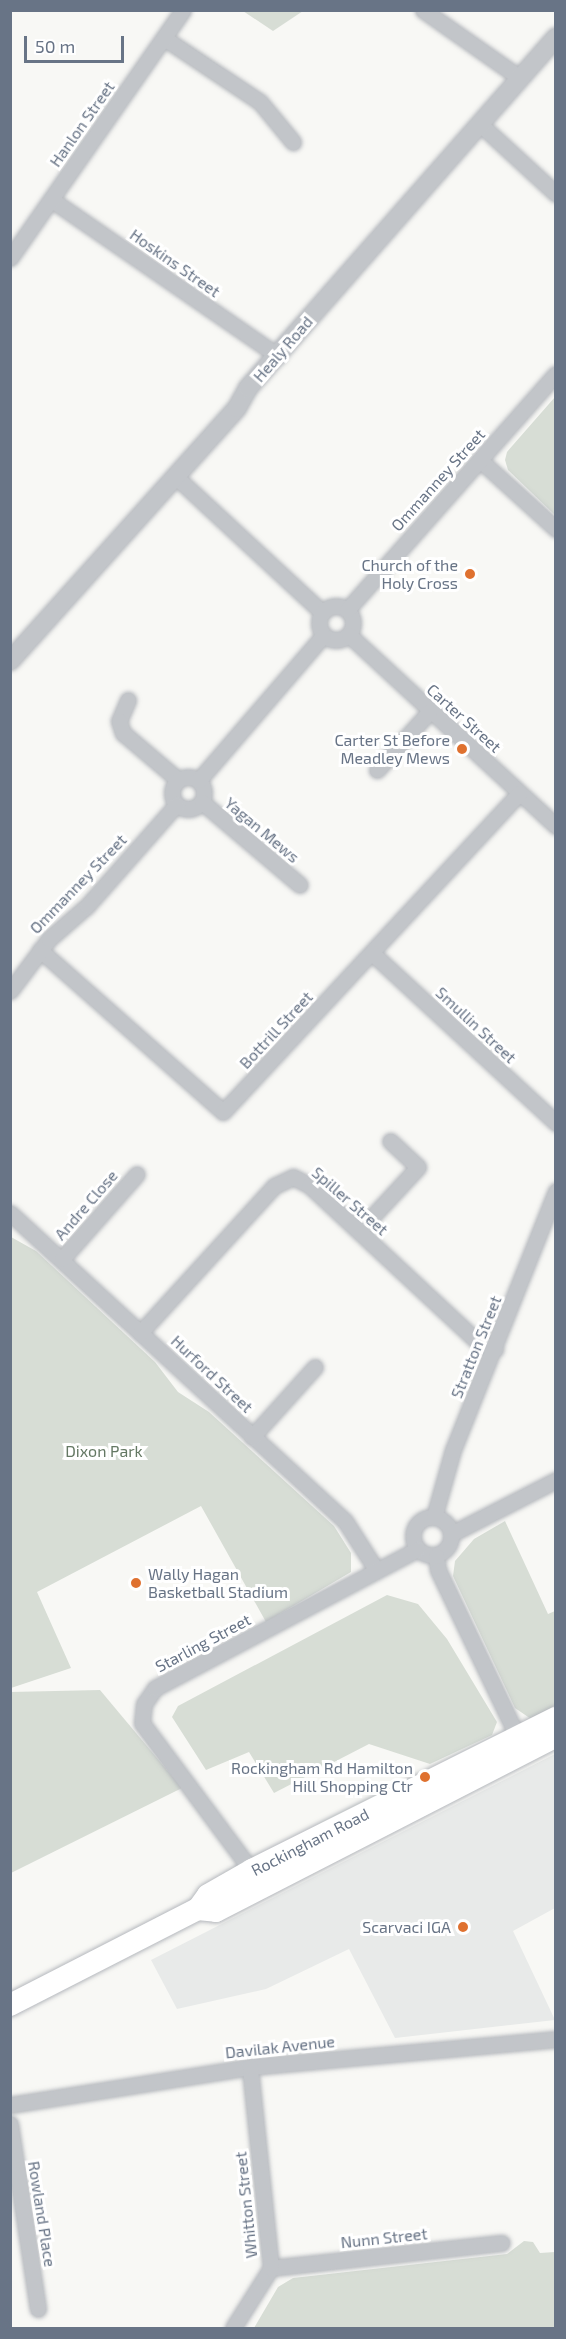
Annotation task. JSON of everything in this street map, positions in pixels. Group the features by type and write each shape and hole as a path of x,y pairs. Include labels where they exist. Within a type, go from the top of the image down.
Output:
{"main road":[{"name":"Rockingham Road","path":"10,2005 198,1909 216,1911 257,1878 521,1745 555,1718"},
{"name":"Rockingham Road","path":"521,1745 555,1736"}],"street":[{"name":"Hanlon Street","path":"10,258 183,10"},
{"path":"423,10 520,78"},
{"path":"164,38 260,102 293,142"},
{"name":"Healy Road","path":"10,661 175,476 555,38"},
{"path":"480,124 555,194"},
{"name":"Hoskins Street","path":"52,200 278,356"},
{"name":"Ommanney Street","path":"347,610 555,374"},
{"path":"480,460 555,529"},
{"path":"175,476 322,612"},
{"path":"334,606 347,610 353,622 348,635 336,641 323,636 318,625 322,612 334,606"},
{"name":"Carter Street","path":"348,635 555,826"},
{"path":"199,780 323,636"},
{"path":"128,700 118,722 123,733 177,779"},
{"path":"377,771 429,712"},
{"path":"192,776 199,780 203,786 202,802 184,809 176,805 171,797 177,779 192,776"},
{"name":"Bottrill Street","path":"40,950 223,1112 519,793"},
{"name":"Yagan Mews","path":"202,802 300,885"},
{"name":"Ommanney Street","path":"11,988 40,950 87,906 176,805"},
{"name":"Smullin Street","path":"372,953 555,1123"},
{"path":"359,1231 418,1167 390,1141"},
{"name":"Andre Close","path":"62,1259 137,1174"},
{"name":"Spiller Street","path":"140,1333 274,1186 292,1177 309,1185 477,1341 495,1349"},
{"name":"Stratton Street","path":"434,1517 453,1450 495,1349 555,1191"},
{"name":"Hurford Street","path":"10,1213 345,1521 377,1571"},
{"path":"252,1437 315,1367"},
{"path":"436,1556 446,1550 452,1534 555,1480"},
{"path":"436,1556 417,1549 412,1537 416,1525 434,1517 446,1522 452,1534"},
{"name":"Starling Street","path":"257,1878 142,1723 144,1704 155,1688 417,1549"},
{"path":"436,1556 438,1570 521,1745"},
{"name":"Davilak Avenue","path":"10,2105 250,2067 555,2039"},
{"name":"Whitton Street","path":"233,2328 271,2268 250,2067"},
{"name":"Rowland Place","path":"10,2124 38,2309"},
{"name":"Nunn Street","path":"271,2268 502,2243"}],"shaded area":[{"path":"555,1754 555,1908 513,1931 555,2020 395,2038 349,1949 266,1989 177,2009 151,1960"}],"green space":[{"path":"243,11 303,11 273,31"},
{"path":"555,397 555,515 508,470 505,460 507,452"},
{"name":"Dixon Park","path":"11,1237 36,1251 155,1362 178,1392 209,1412 334,1526 351,1553 351,1572 266,1622 201,1506 37,1592 71,1668 11,1688"},
{"path":"505,1521 548,1614 555,1611 555,1710 534,1721 515,1708 453,1576 455,1561 474,1539"},
{"path":"387,1595 418,1604 447,1639 497,1722 492,1735 430,1764 369,1744 274,1793 249,1752 206,1770 172,1717 178,1706"},
{"path":"100,1690 182,1788 11,1873 10,1692"},
{"path":"524,2241 533,2242 540,2253 555,2252 555,2328 254,2328 278,2287 293,2278 507,2254"}],"place":[{"name":"Church of the Holy Cross","path":"470,574"},
{"name":"Carter St Before Meadley Mews","path":"462,749"},
{"name":"Wally Hagan Basketball Stadium","path":"136,1583"},
{"name":"Rockingham Rd Hamilton Hill Shopping Ctr","path":"425,1777"},
{"name":"Scarvaci IGA","path":"463,1927"}]}
